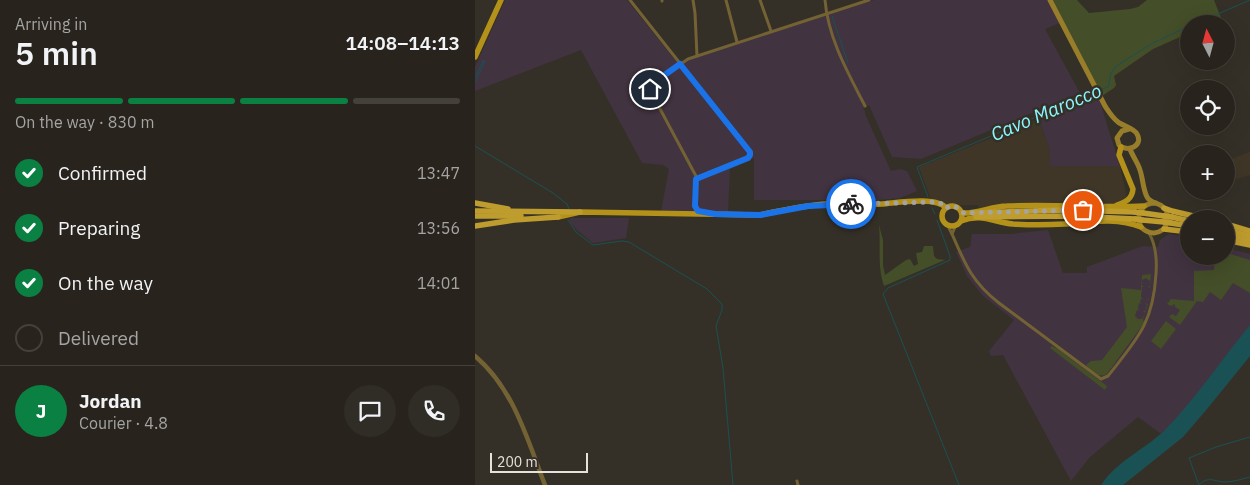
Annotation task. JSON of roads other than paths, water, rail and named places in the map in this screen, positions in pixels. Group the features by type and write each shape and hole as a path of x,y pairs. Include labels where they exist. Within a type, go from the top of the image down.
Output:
{"highway":[{"path":"475,203 504,208 568,212"},
{"path":"1164,208 1180,213"},
{"path":"975,215 1065,210 1144,211 1164,219 1180,220"},
{"path":"475,211 580,212"},
{"path":"975,215 1135,219 1144,211"},
{"path":"475,216 558,216"},
{"path":"475,226 558,216"},
{"path":"1171,220 1180,223"},
{"path":"1235,227 1250,231"},
{"path":"1164,229 1180,231"},
{"path":"1235,232 1250,236"},
{"path":"1235,238 1250,243"},
{"path":"1235,241 1250,243"}],"main road":[{"path":"475,57 501,0"},
{"path":"1050,0 1105,106 1116,120 1136,132 1138,138 1136,145 1130,149 1121,147"},
{"path":"1113,207 1125,203 1133,194 1119,155 1121,147 1117,138 1120,132 1116,120"},
{"path":"1120,132 1129,129"},
{"path":"1130,149 1140,169 1147,194 1151,201 1164,208 1169,219 1164,229 1157,233 1149,232 1132,223 1115,221 1013,224 975,215 962,212 956,206 946,208 943,211 942,218 947,224 958,223 975,215 982,210 1006,206 1113,207 1144,211"},
{"path":"1144,211 1147,194"},
{"path":"558,216 580,212 760,215 827,204 912,202 935,202 943,204 946,208"},
{"path":"1141,227 1139,215 1156,203"},
{"path":"958,223 962,212"}],"street":[{"path":"630,0 750,153 748,158 697,178"},
{"path":"693,0 697,56"},
{"path":"726,0 737,42"},
{"path":"760,0 771,31"},
{"path":"715,214 698,211 695,206 695,181 697,178 650,89 652,84 680,64 697,56 869,0"},
{"path":"825,1 831,8 841,9"},
{"path":"825,1 826,13 843,63 865,106"},
{"path":"667,213 689,211 695,206"},
{"path":"952,234 958,223"},
{"path":"947,224 971,275 984,291 1101,379 1108,376 1141,333 1149,317 1156,286 1155,245 1157,233"},
{"path":"1149,232 1155,245"},
{"path":"475,356 491,372 508,395 545,485"}],"water":[{"path":"1250,325 1250,356 1183,437 1123,485 1101,485 1123,462 1165,430 1198,392"}],"waterway":[{"name":"Cavo Marocco","path":"1216,15 1250,0"},
{"path":"832,16 848,63"},
{"name":"Cavo Marocco","path":"1100,90 1108,87 1111,73 1115,67 1151,44 1180,30"},
{"path":"475,77 484,60"},
{"path":"475,82 485,61"},
{"name":"Cavo Marocco","path":"928,197 917,167 1096,92"},
{"path":"475,146 553,193 567,204 569,209"},
{"name":"Cavo Marocco","path":"932,208 935,214"},
{"path":"568,220 576,232 593,245 622,241 629,242 707,289 722,304 722,310 716,326 723,368 733,485"},
{"name":"Cavo Marocco","path":"937,220 950,260 888,288 883,294 959,485"},
{"path":"1199,485 1189,458 1216,447 1250,437"},
{"path":"1199,485 1205,480 1228,482 1250,477"}]}
